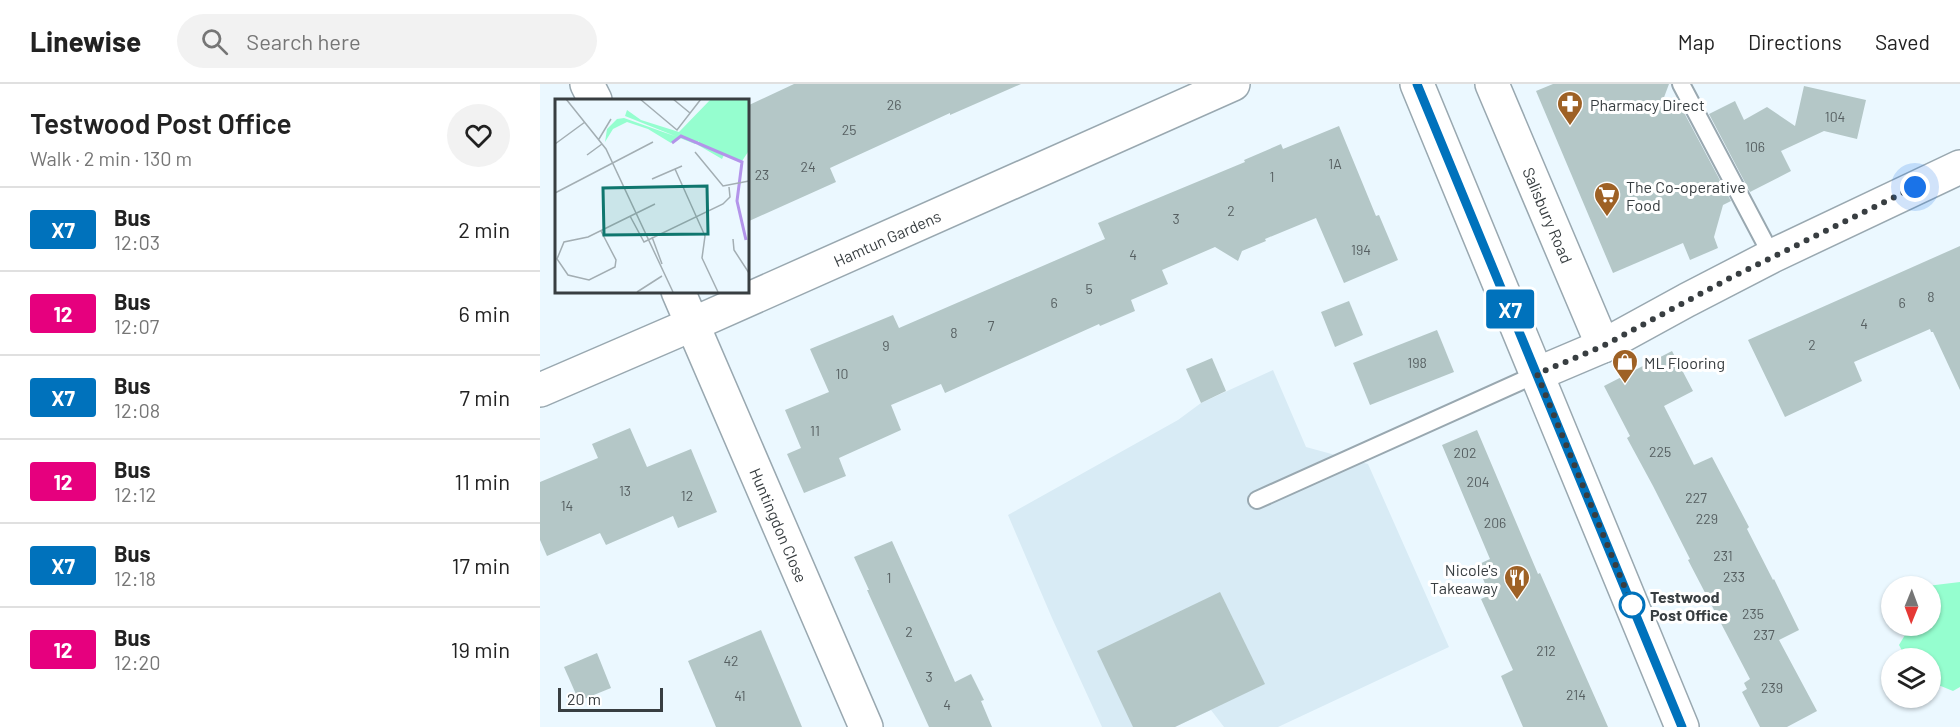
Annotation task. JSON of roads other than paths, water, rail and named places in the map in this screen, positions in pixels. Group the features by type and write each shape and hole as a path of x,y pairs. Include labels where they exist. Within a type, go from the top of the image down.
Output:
{"street":[{"path":"588,84 595,99"},
{"name":"Hamtun Gardens","path":"540,390 1233,84"},
{"path":"1417,84 1682,727"},
{"name":"Salisbury Road","path":"1492,84 1603,346"},
{"path":"1537,374 1603,346 1772,256 1960,167"},
{"name":"Huntingdon Close","path":"678,292 866,727"}],"lane":[{"path":"1681,84 1772,256"},
{"path":"1257,500 1537,374"}],"place":[{"name":"Pharmacy Direct","path":"1570,127"},
{"name":"The Co-operative Food","path":"1607,218"},
{"name":"ML Flooring","path":"1625,385"},
{"name":"Nicole's Takeaway","path":"1517,601"},
{"name":"Testwood Post Office","path":"1632,605"}]}
